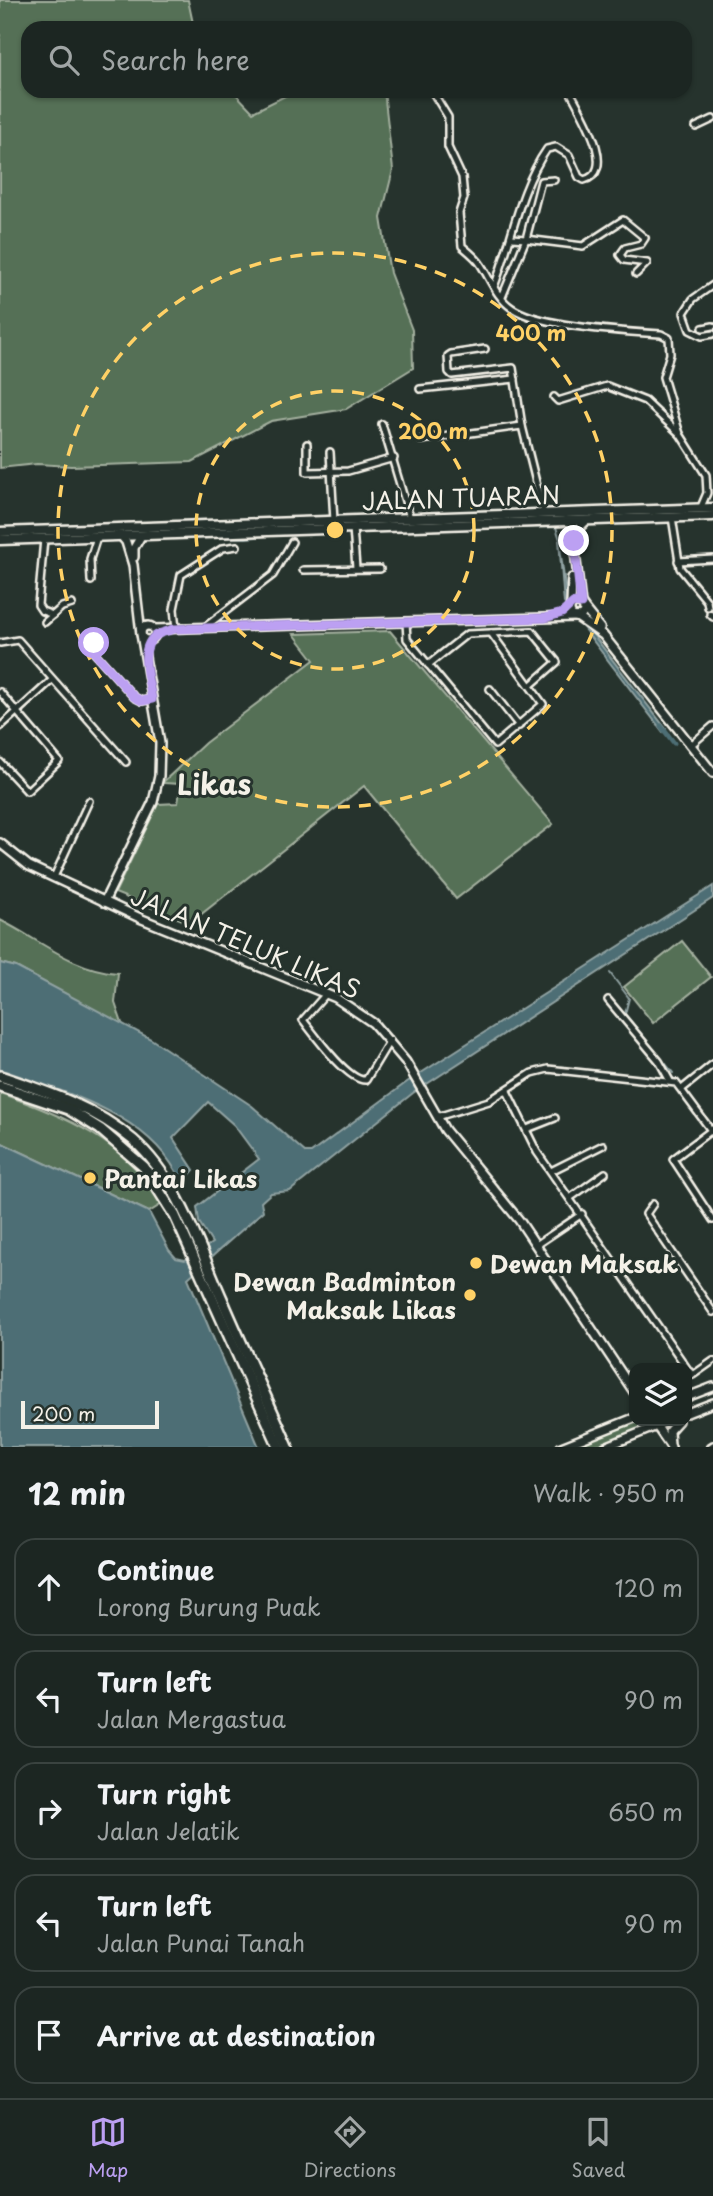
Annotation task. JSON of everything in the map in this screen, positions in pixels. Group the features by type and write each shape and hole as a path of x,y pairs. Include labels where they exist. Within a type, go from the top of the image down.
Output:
{"highway":[{"path":"0,1076 70,1100 106,1119 135,1141 169,1185 203,1268 288,1447"},
{"path":"0,1086 68,1109 127,1150 160,1190 194,1248"},
{"path":"203,1268 279,1447"}],"main road":[{"name":"JALAN TUARAN","path":"0,532 121,532 329,521 713,508"},
{"path":"520,514 566,516 572,521 573,534"},
{"name":"JALAN TUARAN","path":"141,536 713,516"},
{"path":"329,521 353,528"},
{"path":"121,532 136,530 141,536"},
{"name":"JALAN TUARAN","path":"0,540 44,541 97,537 121,532"}],"street":[{"path":"436,98 448,117 448,147 462,177 464,198 459,213 462,246 481,264 510,307 543,319 662,334 669,338 670,354 663,377 680,434"},
{"path":"494,287 512,238 528,178 547,149 556,146 564,151 584,180 595,175 599,168 600,161 593,140 573,98"},
{"path":"696,127 713,119"},
{"path":"502,297 526,239 541,181 554,180"},
{"path":"512,238 583,246 623,220 645,238 640,244 625,248 620,256 624,260 647,263 636,274"},
{"path":"713,285 693,299 684,313 685,323 690,330 702,336 713,334"},
{"path":"703,328 713,326"},
{"path":"485,349 448,356 450,374 513,368 522,426 544,514"},
{"path":"420,389 514,379"},
{"path":"554,397 558,401 568,401 607,386 645,401 680,434 710,482 701,507"},
{"path":"382,424 410,518"},
{"path":"421,440 522,426"},
{"path":"307,444 306,471 348,471 394,458"},
{"path":"329,521 330,452"},
{"path":"672,517 680,568 707,600 710,612"},
{"path":"558,521 567,526 570,534 570,613 603,635"},
{"path":"141,634 147,640 153,633 175,629 576,617 583,614 583,606 573,534 587,521"},
{"path":"353,528 355,568"},
{"path":"121,532 134,565"},
{"path":"104,902 153,802 158,783 160,743 141,634 134,565 134,548 141,536"},
{"path":"91,581 90,559 97,537"},
{"path":"44,541 38,605 42,611 53,615"},
{"path":"204,628 273,575 292,542"},
{"path":"175,629 174,609 181,575 227,546 237,545"},
{"path":"678,561 713,559"},
{"path":"303,570 380,569"},
{"path":"45,622 67,604 72,604"},
{"path":"139,605 153,633 145,657"},
{"path":"545,618 559,614 570,606 583,606"},
{"path":"583,606 713,773"},
{"path":"406,622 407,639 492,744 499,743 542,704 531,685 494,641 491,633"},
{"path":"428,665 463,635 532,631 557,662 531,685"},
{"path":"0,643 18,639 125,762"},
{"path":"96,639 91,646 93,651 134,697 142,701 152,699"},
{"path":"0,727 52,680"},
{"path":"490,689 519,726"},
{"path":"0,692 59,761 27,791 0,762"},
{"path":"691,745 713,726"},
{"path":"54,877 89,801"},
{"name":"JALAN TELUK LIKAS","path":"0,843 29,866 104,902 326,993 359,1011 390,1040 437,1117 506,1203 629,1384"},
{"path":"326,993 303,1020 328,1052 356,1078 366,1080 390,1040"},
{"path":"608,1000 659,1061 670,1081 682,1089 712,1131 673,1159 713,1220"},
{"path":"682,1089 713,1064"},
{"path":"437,1117 489,1101 531,1073 548,1069 670,1081"},
{"path":"507,1091 537,1152 692,1376 713,1361"},
{"path":"527,1129 555,1118"},
{"path":"551,1171 603,1145"},
{"path":"570,1198 605,1173"},
{"path":"653,1204 646,1214 713,1312"},
{"path":"536,1245 582,1214"},
{"path":"692,1395 713,1387"},
{"path":"692,1411 713,1403"},
{"path":"561,1447 629,1418"},
{"path":"606,1447 651,1426"},
{"path":"657,1426 669,1444"},
{"path":"669,1444 670,1431 674,1426"},
{"path":"643,1432 669,1444"}],"green space":[{"path":"0,0 188,0 192,21 21,21 21,98 240,98 253,112 281,98 385,98 393,170 381,218 390,273 412,330 413,368 346,409 271,421 192,462 71,466 37,464 0,468"},
{"path":"390,631 553,824 456,899 364,786 190,923 115,893 158,804 178,803 181,784 162,783 205,743 314,660 294,634"},
{"path":"0,920 71,960 102,971 118,973 115,1003 123,1026 16,967 0,963"},
{"path":"682,941 711,977 653,1023 624,987"},
{"path":"0,1093 71,1122 112,1147 147,1182 162,1204 149,1212 0,1142"},
{"path":"629,1425 644,1426 622,1439 567,1447"}],"water":[{"path":"559,540 567,601 666,729 663,732 564,603"},
{"path":"713,886 713,898 413,1093 290,1191 271,1193 261,1202 263,1211 188,1278 259,1447 0,1447 0,1142 149,1212 169,1250 176,1258 185,1260 212,1243 199,1222 197,1207 259,1159 234,1125 208,1102 173,1138 194,1170 182,1183 168,1159 128,1122 78,1097 0,1069 0,963 16,967 151,1039 252,1106 306,1153 311,1153 407,1082"}],"waterway":[{"path":"436,529 556,527 560,540"},
{"path":"412,530 430,530"},
{"path":"362,532 396,531"},
{"path":"215,537 246,538 289,534"},
{"path":"45,542 94,541"},
{"path":"0,544 37,543"},
{"path":"661,726 674,743"},
{"path":"610,973 629,998 625,1014 673,1073"}],"place":[{"name":"Pantai Likas","path":"90,1178"},
{"name":"Dewan Maksak","path":"476,1263"},
{"name":"Dewan Badminton Maksak Likas","path":"470,1295"}],"district":[{"name":"Likas","path":"214,783"}],"route":[{"path":"94,643 91,649 134,697 142,701 152,699 145,657 150,643 155,636 174,629 553,617 573,603 581,604 574,541"}]}
